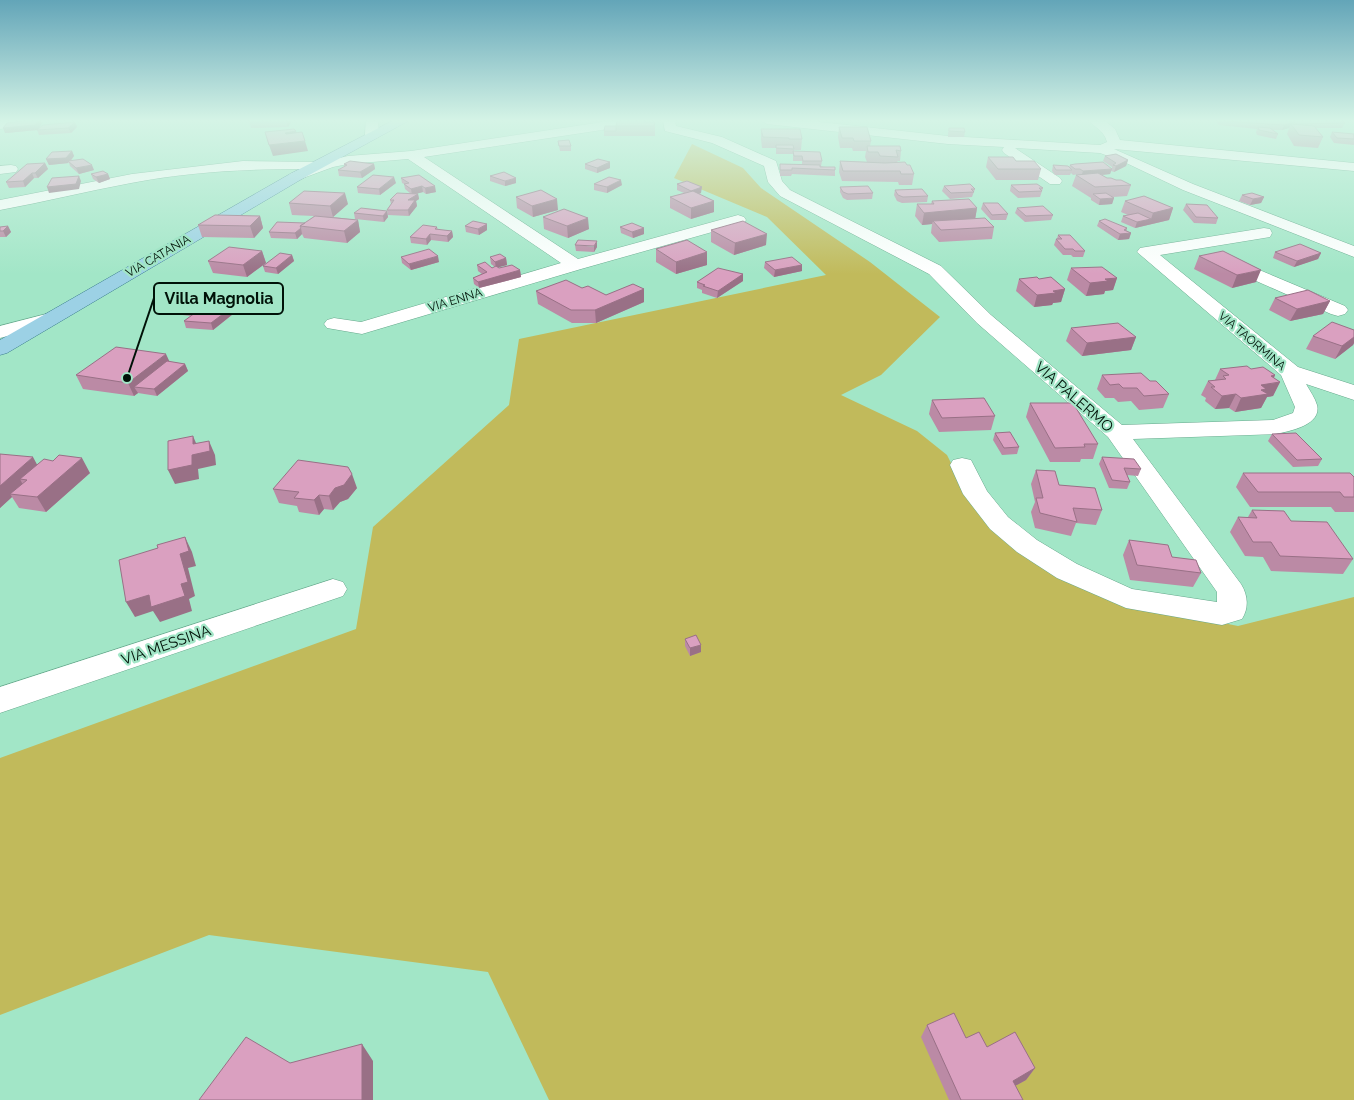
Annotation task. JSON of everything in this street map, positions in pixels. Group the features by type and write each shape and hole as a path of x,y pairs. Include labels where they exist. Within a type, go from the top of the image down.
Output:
{"main road":[{"name":"VIA CATANIA","path":"0,348 305,171"}],"street":[{"path":"0,205 132,178 183,171"},
{"path":"295,177 310,171"},
{"path":"432,171 575,265"},
{"name":"VIA PALERMO","path":"773,171 775,182 785,193 935,270 984,319 1116,432 1230,591 1232,610 1222,614 1126,598 1067,571 1026,546 999,523 976,494 962,465"},
{"path":"1041,171 1055,181"},
{"path":"1154,171 1188,188 1354,252"},
{"name":"VIA ENNA","path":"334,324 362,328 575,265 738,220"},
{"name":"VIA TAORMINA","path":"1116,432 1276,427 1292,423 1304,417 1306,407 1290,372 1146,252 1264,233"},
{"path":"1188,244 1338,310"},
{"path":"0,332 50,319"},
{"path":"1290,372 1354,393"},
{"name":"VIA MESSINA","path":"0,700 333,589"}],"shaded area":[{"path":"678,171 746,171 761,188 870,262 940,317 881,375 841,395 917,431 947,455 967,495 1123,603 1238,626 1354,597 1354,1100 549,1100 488,972 209,935 0,1015 0,758 356,629 373,527 509,405 519,339 826,275 767,217 674,178"}],"building":[{"path":"18,171 37,171 23,181 6,182"},
{"path":"104,171 108,174 96,177 91,174"},
{"path":"900,171 913,171 914,174 901,174"},
{"path":"504,172 516,178 505,181 490,176"},
{"path":"1098,173 1107,178 1121,180 1131,185 1095,187 1076,175"},
{"path":"373,175 394,177 379,189 357,187"},
{"path":"419,175 435,186 425,188 422,186 411,189 404,184 409,183 401,178"},
{"path":"79,176 76,184 47,187 52,178"},
{"path":"609,177 621,180 607,187 594,184"},
{"path":"687,181 702,187 691,191 677,184"},
{"path":"970,184 975,189 971,189 974,192 951,193 944,186"},
{"path":"1037,184 1043,188 1039,188 1042,191 1019,192 1011,185"},
{"path":"868,186 873,193 848,194 843,192 840,187"},
{"path":"922,189 928,196 903,197 898,195 895,190"},
{"path":"541,190 557,199 532,206 516,197"},
{"path":"304,191 345,193 330,206 289,203"},
{"path":"693,191 714,201 691,208 670,197"},
{"path":"397,193 418,194 408,200 415,200 408,210 387,210 394,200 390,200"},
{"path":"1106,193 1114,198 1100,199 1093,194"},
{"path":"1252,193 1264,197 1253,199 1242,195"},
{"path":"1144,196 1173,208 1153,213 1125,201"},
{"path":"969,199 977,208 924,213 917,204 934,204 932,201"},
{"path":"983,203 998,203 1008,214 992,215"},
{"path":"1186,204 1207,205 1218,218 1196,217"},
{"path":"1043,206 1053,215 1026,216 1017,208"},
{"path":"361,208 387,211 383,216 354,213"},
{"path":"564,209 588,218 567,226 543,217"},
{"path":"1138,213 1151,219 1137,222 1123,216"},
{"path":"215,215 260,216 250,226 198,225"},
{"path":"315,216 358,220 344,231 300,226"},
{"path":"985,218 994,227 941,230 933,221"},
{"path":"1105,219 1127,228 1124,230 1131,233 1120,234 1099,221"},
{"path":"473,221 487,224 478,229 465,226"},
{"path":"743,221 767,234 735,243 711,230"},
{"path":"277,222 305,223 295,233 269,232"},
{"path":"632,223 644,228 632,232 620,227"},
{"path":"423,225 452,231 447,236 430,234 426,239 410,237"},
{"path":"8,226 3,231 0,231 0,227"},
{"path":"1058,235 1070,235 1085,251 1065,249 1056,239 1062,239"},
{"path":"578,240 597,241 594,246 575,245"},
{"path":"687,240 707,252 676,262 656,249"},
{"path":"1300,244 1321,253 1297,261 1275,252"},
{"path":"229,247 262,251 243,265 208,261"},
{"path":"429,249 438,256 409,264 401,257"},
{"path":"1223,251 1261,270 1237,275 1199,256"},
{"path":"280,253 292,255 276,268 263,266"},
{"path":"500,254 506,258 495,262 490,257"},
{"path":"792,257 802,265 775,270 765,262"},
{"path":"485,262 492,268 512,265 520,270 478,282 473,278 487,272 477,265"},
{"path":"1102,267 1117,278 1090,283 1071,268"},
{"path":"718,268 743,274 718,291 697,282"},
{"path":"1037,277 1039,279 1051,277 1065,289 1053,291 1056,293 1037,295 1019,279"},
{"path":"566,280 582,288 588,286 606,295 633,284 644,289 595,310 571,310 536,291"},
{"path":"1308,290 1330,301 1297,309 1275,298"},
{"path":"178,302 231,308 211,323 184,321 199,310 171,308"},
{"path":"1332,322 1354,330 1354,337 1342,346 1313,336"},
{"path":"1118,323 1136,337 1087,343 1071,328"},
{"path":"116,347 166,354 128,383 76,375"},
{"path":"167,361 185,364 154,389 134,387"},
{"path":"1247,366 1251,369 1263,367 1275,375 1271,376 1280,382 1261,385 1266,389 1261,390 1268,394 1241,398 1236,394 1222,396 1211,387 1215,387 1208,381 1226,379 1223,376 1229,375 1220,369"},
{"path":"1141,373 1150,381 1156,381 1169,394 1144,396 1137,388 1123,388 1119,384 1110,385 1102,375"},
{"path":"984,398 995,416 942,418 932,400"},
{"path":"1030,403 1073,403 1098,444 1084,444 1085,447 1055,448"},
{"path":"1010,432 1019,447 1004,448 995,433"},
{"path":"1296,433 1322,459 1297,460 1272,434"},
{"path":"193,436 193,444 209,441 210,451 192,455 192,465 168,470 168,441"},
{"path":"0,454 33,457 0,486"},
{"path":"59,455 82,458 37,497 10,494 27,480 20,479 44,459 53,461"},
{"path":"1102,457 1134,459 1141,469 1124,468 1130,482 1112,480"},
{"path":"298,460 348,467 352,474 344,485 335,488 329,496 319,495 314,500 294,498 299,492 273,489"},
{"path":"1036,470 1055,471 1059,485 1095,488 1102,510 1073,508 1077,522 1040,513 1036,498 1043,498"},
{"path":"1243,473 1350,473 1354,477 1354,497 1344,497 1340,492 1258,492"},
{"path":"1252,510 1284,511 1291,521 1327,522 1353,559 1280,556 1271,542 1253,542 1238,517 1257,518"},
{"path":"185,537 189,551 180,554 188,582 181,584 185,596 151,607 149,595 126,602 119,560 158,548 157,545"},
{"path":"1129,540 1168,545 1172,557 1196,560 1201,573 1137,565"},
{"path":"696,635 701,645 690,648 685,639"},
{"path":"954,1013 966,1038 979,1032 987,1047 1015,1032 1035,1068 1013,1081 1023,1100 961,1100 927,1025"},
{"path":"246,1037 290,1063 362,1044 362,1100 199,1100"}],"place":[{"name":"Villa Magnolia","path":"127,378"}]}
